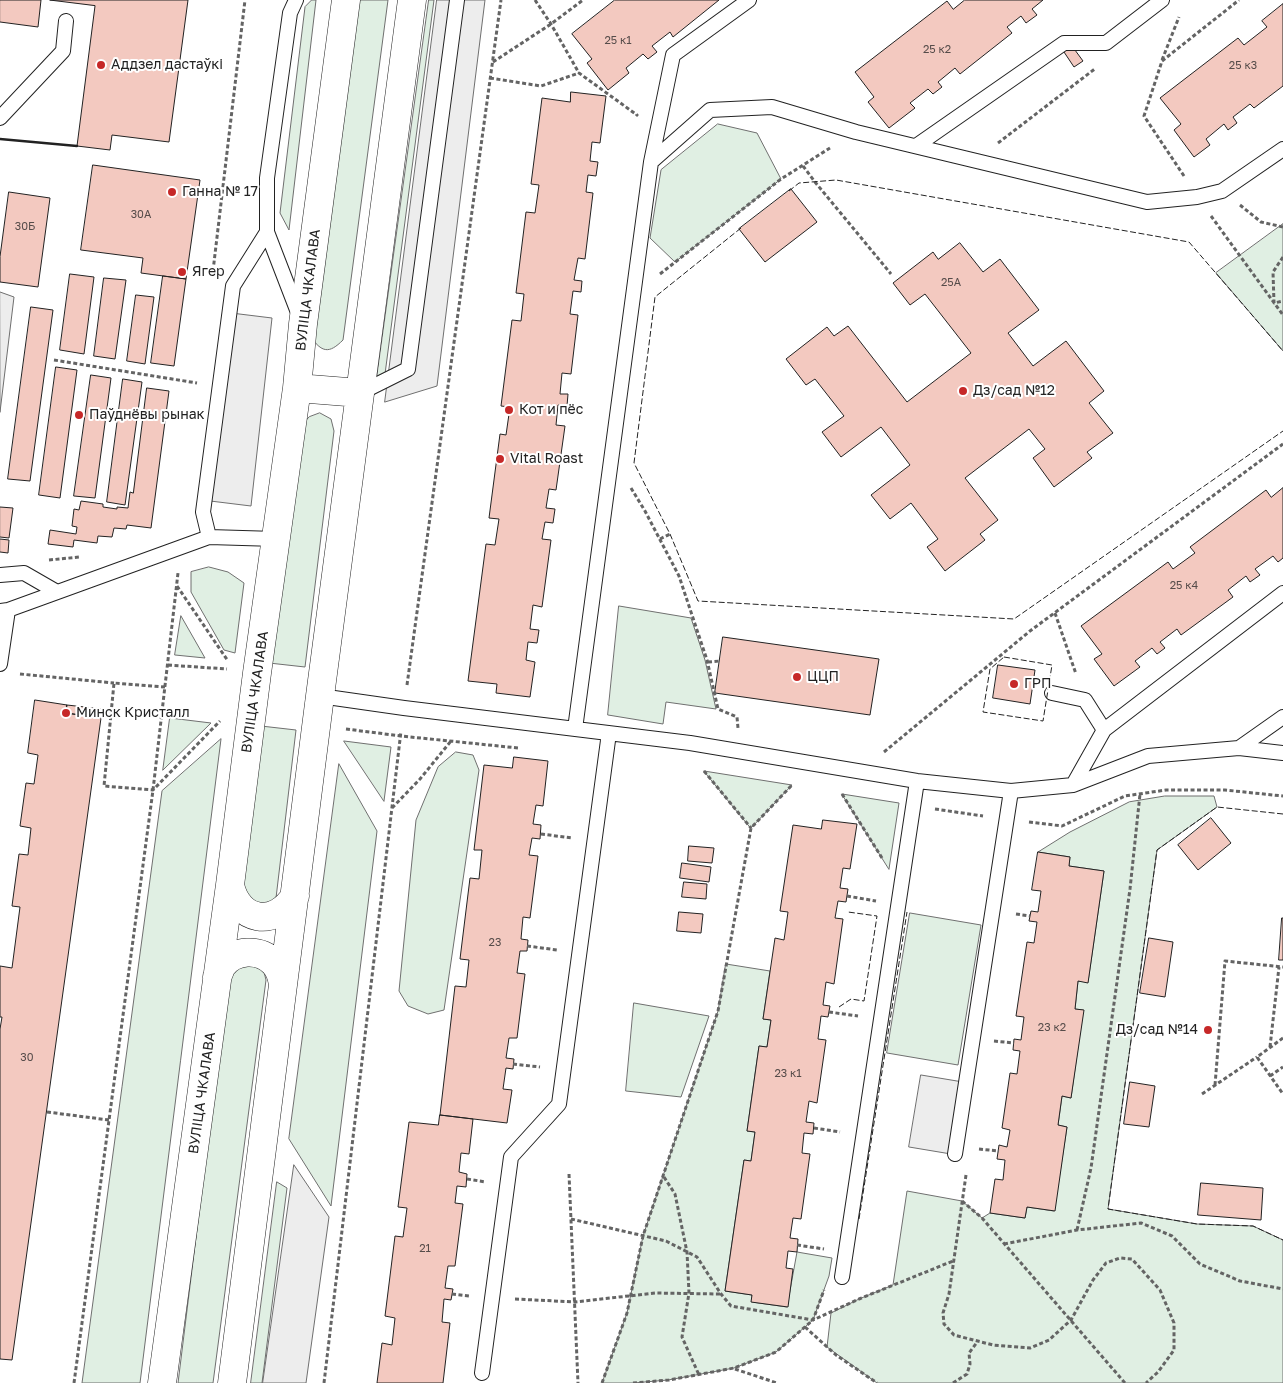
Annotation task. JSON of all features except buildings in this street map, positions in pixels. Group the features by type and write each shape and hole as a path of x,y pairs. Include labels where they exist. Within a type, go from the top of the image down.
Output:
{"main road":[{"name":"ВУЛІЦА ЧКАЛАВА","path":"162,1383 297,388 303,324 346,0"},
{"path":"232,1383 412,0"},
{"path":"297,388 360,393"},
{"path":"230,885 232,895 238,904 246,912 255,916 265,917 274,915 290,904 295,896"},
{"path":"218,977 222,966 231,958 242,952 254,952 266,956 275,963 281,973 283,985"}],"lane":[{"path":"296,0 290,13 267,178 267,232 303,324"},
{"path":"360,393 408,370 457,0"},
{"path":"575,729 651,162 673,55 749,0"},
{"path":"916,146 1064,43 1106,43 1162,0"},
{"path":"0,118 63,51 66,21"},
{"path":"651,162 710,110 772,107 856,132 1148,202 1197,197 1222,191 1283,149"},
{"path":"209,537 203,512 233,286 267,232"},
{"path":"0,664 4,610 209,537 276,540"},
{"path":"0,575 24,573 57,592"},
{"path":"1073,784 1104,730 1283,593"},
{"path":"1052,693 1085,700 1104,730"},
{"path":"320,696 690,743 917,781 1011,792 1073,784 1148,756 1239,748 1283,753"},
{"path":"1239,748 1283,717"},
{"path":"482,1373 511,1157 559,1104 610,734"},
{"path":"842,1277 917,781"},
{"path":"955,1154 1011,792"}],"path":[{"path":"213,275 245,0"},
{"path":"535,0 579,73 637,115 636,124"},
{"path":"492,62 551,24 583,0"},
{"path":"1162,61 1239,0"},
{"path":"1182,9 1144,116 1197,197 1283,315"},
{"path":"976,160 1099,65"},
{"path":"490,78 541,86 579,73"},
{"path":"633,295 781,180 856,132"},
{"path":"803,165 891,274"},
{"path":"1222,191 1261,222 1283,227"},
{"path":"1274,303 1273,272 1283,257"},
{"path":"1274,303 1283,302"},
{"path":"54,360 200,384"},
{"path":"860,772 1054,613 1283,444"},
{"path":"612,455 645,511 678,576 708,662 718,709 737,717 740,752"},
{"path":"660,539 670,534"},
{"path":"74,1383 153,790 181,548"},
{"path":"39,560 79,557 88,554"},
{"path":"177,586 229,662"},
{"path":"1054,613 1085,700"},
{"path":"708,662 720,661"},
{"path":"168,665 234,670"},
{"path":"19,674 165,687"},
{"path":"114,683 104,786 153,790"},
{"path":"153,790 225,716"},
{"path":"346,729 519,748"},
{"path":"392,808 420,779 452,741"},
{"path":"695,770 713,773"},
{"path":"704,772 751,828"},
{"path":"785,784 800,787"},
{"path":"602,1383 627,1313 643,1236 718,1011 751,828 792,785"},
{"path":"914,805 1007,820 1062,826 1125,796 1166,790 1225,790 1283,796"},
{"path":"833,792 850,795"},
{"path":"842,794 884,861"},
{"path":"1078,1230 1091,1168 1130,889 1140,794"},
{"path":"540,834 595,840"},
{"path":"847,896 884,902"},
{"path":"1009,913 1030,916"},
{"path":"528,946 580,953"},
{"path":"1215,1085 1225,961 1281,967 1270,1047"},
{"path":"829,1012 867,1018"},
{"path":"1202,1094 1283,1038"},
{"path":"988,1040 1014,1043"},
{"path":"1257,1057 1283,1094"},
{"path":"1270,1076 1283,1067"},
{"path":"47,1112 109,1120"},
{"path":"814,1128 841,1132"},
{"path":"970,1148 998,1151"},
{"path":"569,1174 578,1383"},
{"path":"663,1177 675,1194 687,1252 689,1293 682,1337 699,1375"},
{"path":"1125,1383 1071,1320 982,1218 962,1201 949,1294 943,1313 944,1324 954,1336 993,1345 1030,1348 1049,1340 1071,1320 1093,1280 1106,1263 1120,1258 1132,1259 1160,1290 1174,1322 1174,1350 1158,1372 1146,1383"},
{"path":"571,1220 666,1241 687,1252 697,1258 731,1306 813,1320"},
{"path":"1004,1244 1078,1230 1141,1223 1172,1236 1200,1264 1240,1281 1283,1290"},
{"path":"797,1246 833,1250"},
{"path":"633,1383 668,1380 734,1368 776,1352 813,1320 859,1299 954,1261"},
{"path":"813,1320 826,1285"},
{"path":"492,1298 575,1302 656,1293 721,1294"},
{"path":"805,1327 836,1355 877,1383"},
{"path":"953,1383 967,1374 970,1364 969,1353 978,1341"},
{"path":"734,1368 777,1383"}],"green space":[{"path":"312,0 316,0 289,230 280,213 305,7"},
{"path":"355,0 388,0 343,340 334,348 326,350 318,346 310,336"},
{"path":"429,0 434,0 385,374 377,377"},
{"path":"718,124 757,133 781,179 675,262 650,238 661,170"},
{"path":"1283,224 1283,351 1216,273"},
{"path":"320,413 331,419 334,431 305,667 269,663 300,427 309,417"},
{"path":"209,567 228,572 244,583 235,653 224,650 191,592 191,572"},
{"path":"619,606 691,618 705,660 716,709 666,702 663,724 608,715"},
{"path":"181,616 205,658 175,655"},
{"path":"170,718 211,723 163,770"},
{"path":"261,726 296,730 276,898 266,906 256,907 239,892"},
{"path":"221,739 140,1383 82,1383 162,791"},
{"path":"344,741 391,747 384,801"},
{"path":"456,752 473,755 479,770 444,1010 428,1014 408,1006 399,991 416,820 438,767"},
{"path":"339,764 377,831 331,1206 289,1139"},
{"path":"704,771 792,785 751,828"},
{"path":"842,794 899,803 889,869"},
{"path":"1165,796 1214,796 1217,807 1157,850 1108,1209 1197,1224 1253,1226 1283,1240 1283,1383 877,1383 827,1347 831,1313 893,1285 907,1191 962,1201 982,1218 990,1213 1025,1218 1027,1207 1054,1211 1067,1127 1058,1125 1062,1096 1071,1098 1083,1010 1075,1009 1078,981 1088,982 1104,871 1069,866 1070,857 1038,852 1070,832 1129,802"},
{"path":"910,913 981,925 958,1065 887,1053"},
{"path":"255,964 264,972 266,980 213,1383 178,1383 228,978 233,969"},
{"path":"726,964 770,971 763,1019 771,1020 767,1047 759,1046 747,1131 755,1132 751,1161 744,1160 725,1291 752,1295 752,1302 787,1307 797,1252 832,1258 829,1276 813,1320 776,1352 734,1368 668,1380 602,1383 627,1313 643,1236 718,1011"},
{"path":"634,1003 709,1016 681,1097 626,1091"},
{"path":"277,1182 287,1188 262,1383 251,1383"}],"shaded area":[{"path":"437,0 485,0 437,386 385,402"},
{"path":"0,292 14,297 0,412"},
{"path":"223,312 272,318 251,506 202,500"},
{"path":"921,1075 963,1082 951,1154 909,1147"},
{"path":"294,1165 329,1217 306,1383 263,1383"}],"fence":[{"path":"789,191 799,183 836,180 1189,242 1283,351"},
{"path":"741,228 655,297 634,463 670,534 698,601 1014,619 1283,431"},
{"path":"1004,657 1052,665 1043,721 983,712 990,669 1004,657"},
{"path":"1283,814 1217,807 1157,850 1108,1209 1197,1224 1253,1226 1283,1240"},
{"path":"839,1007 851,999 864,1001 877,916 848,912"},
{"path":"859,1219 907,912"}],"wall":[{"path":"0,139 77,146"}],"place":[{"name":"Аддзел дастаўкі","path":"101,65"},
{"name":"Ганна № 17","path":"172,192"},
{"name":"Ягер","path":"182,272"},
{"name":"Дз/сад №12","path":"963,391"},
{"name":"Кот и пёс","path":"509,410"},
{"name":"Паўднёвы рынак","path":"79,415"},
{"name":"Vital Roast","path":"500,459"},
{"name":"ЦЦП","path":"797,677"},
{"name":"ГРП","path":"1014,684"},
{"name":"Минск Кристалл","path":"66,713"},
{"name":"Дз/сад №14","path":"1208,1030"}]}
